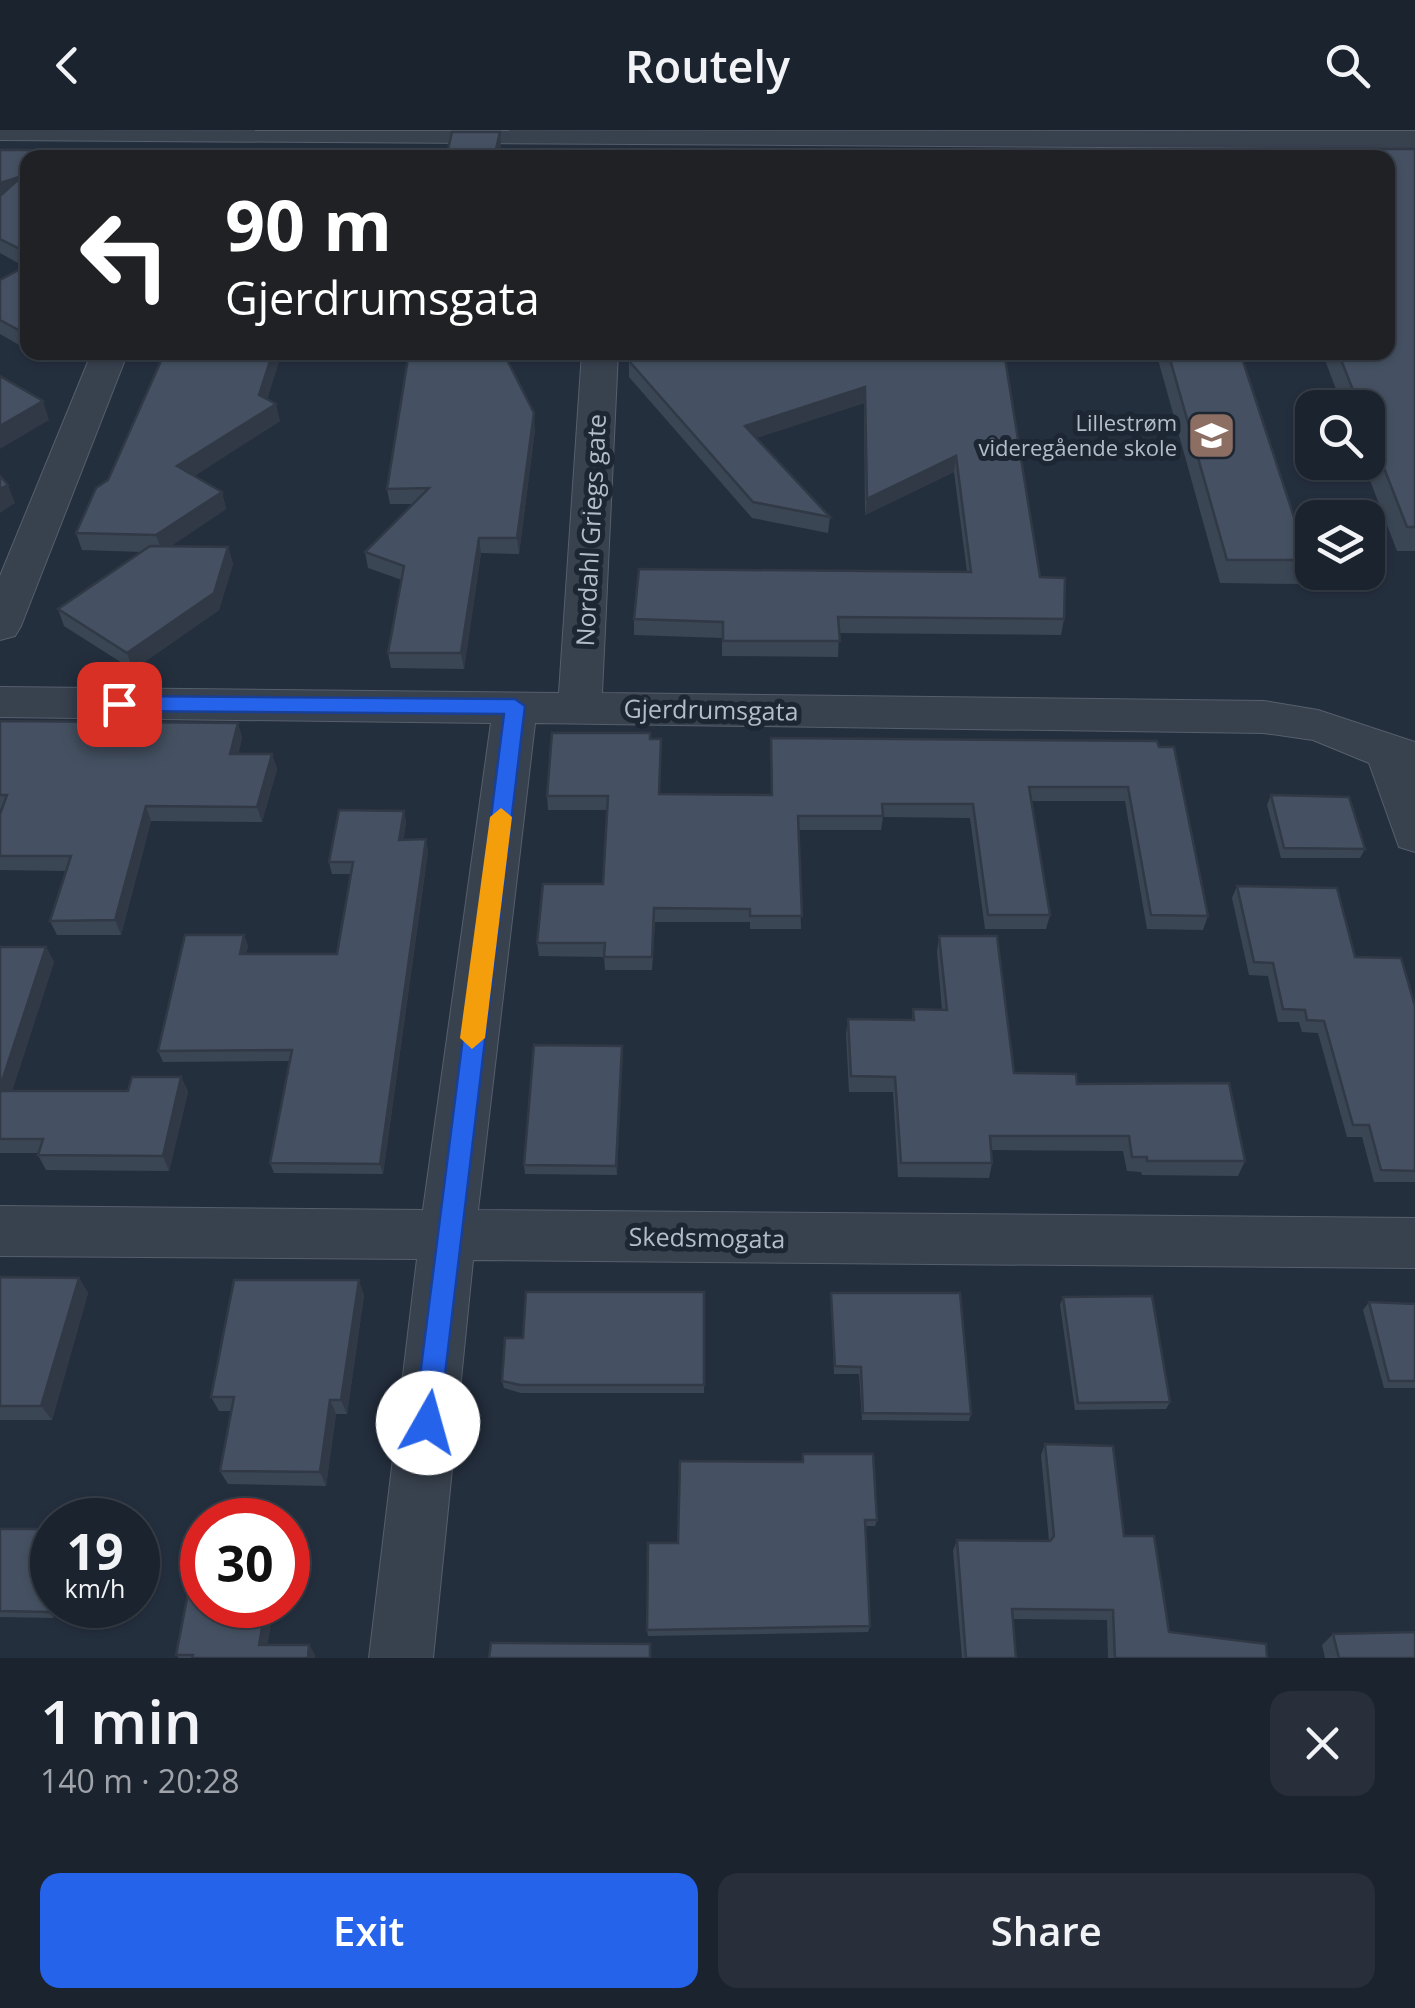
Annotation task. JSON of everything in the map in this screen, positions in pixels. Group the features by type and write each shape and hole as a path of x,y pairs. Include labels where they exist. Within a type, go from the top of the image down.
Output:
{"street":[{"path":"0,131 32,130 193,144 612,146 1415,140"},
{"path":"0,626 107,360"},
{"name":"Nordahl Griegs gate","path":"580,708 600,360"},
{"name":"Gjerdrumsgata","path":"0,702 1287,718 1336,730 1402,758"},
{"path":"401,1658 515,706"},
{"path":"1402,758 1415,835"},
{"name":"Skedsmogata","path":"0,1231 1415,1244"}],"building":[{"path":"452,132 500,132 496,150 448,150"},
{"path":"1322,149 1415,149 1415,527 1407,527 1385,471 1385,390 1353,390 1341,360 1395,360 1395,150"},
{"path":"0,150 20,150 20,177 0,183"},
{"path":"20,178 20,249 0,239 0,196"},
{"path":"20,269 20,331 0,320 0,280"},
{"path":"161,360 270,360 259,395 276,404 177,466 222,492 156,535 76,533 96,488 108,480"},
{"path":"408,360 507,360 534,413 517,538 479,538 461,653 388,653 404,566 365,552 429,488 387,489"},
{"path":"1005,360 1040,577 1065,578 1064,619 838,617 840,641 723,641 723,622 634,619 639,569 971,572 956,456 867,499 865,387 745,426 830,517 753,502 629,361"},
{"path":"1170,360 1243,360 1295,520 1295,560 1227,560"},
{"path":"0,376 43,401 0,426"},
{"path":"150,546 228,547 214,593 127,653 58,609"},
{"path":"0,721 238,723 230,754 272,754 257,807 146,806 115,920 50,921 71,856 0,856 0,814 7,795 0,795"},
{"path":"552,733 650,733 650,739 661,739 659,794 772,795 771,738 1157,741 1159,747 1174,747 1208,916 1151,915 1128,787 1029,787 1050,915 988,915 973,804 882,804 883,816 798,816 802,916 750,916 750,909 654,908 652,957 604,957 605,943 537,943 543,884 603,884 608,796 547,796"},
{"path":"1271,795 1349,797 1365,849 1284,848"},
{"path":"339,810 404,811 399,840 426,839 380,1164 270,1163 292,1050 158,1051 185,935 244,935 240,954 337,954 353,862 329,862"},
{"path":"1237,886 1337,888 1355,957 1401,958 1415,1006 1415,1171 1381,1170 1369,1125 1353,1125 1324,1021 1307,1020 1305,1010 1283,1009 1273,963 1254,962"},
{"path":"939,936 997,936 1014,1073 1076,1074 1077,1084 1229,1083 1245,1161 1147,1161 1147,1157 1132,1157 1129,1136 990,1136 992,1163 901,1163 895,1077 851,1076 848,1019 914,1020 913,1009 947,1010"},
{"path":"0,947 46,947 0,1087"},
{"path":"534,1045 622,1046 616,1166 524,1165"},
{"path":"132,1077 181,1077 163,1156 38,1155 43,1139 0,1139 0,1091 128,1091"},
{"path":"0,1277 79,1278 41,1406 0,1406"},
{"path":"234,1280 359,1280 341,1400 330,1400 320,1472 220,1471 234,1397 211,1397"},
{"path":"526,1292 704,1292 704,1385 520,1385 502,1381 505,1338 523,1338"},
{"path":"831,1293 960,1293 971,1414 863,1413 861,1367 835,1366"},
{"path":"1152,1296 1170,1402 1078,1403 1063,1297"},
{"path":"1369,1302 1415,1304 1415,1381 1389,1381"},
{"path":"1045,1444 1113,1446 1124,1536 1154,1536 1169,1632 1266,1644 1267,1658 1115,1658 1113,1610 1012,1609 1016,1658 966,1658 957,1540 1050,1541 1054,1536"},
{"path":"803,1454 873,1454 877,1520 865,1520 870,1626 647,1630 648,1543 678,1543 680,1461 803,1462"},
{"path":"0,1529 30,1529 30,1612 0,1611"},
{"path":"181,1628 262,1628 259,1645 309,1645 308,1658 176,1655"},
{"path":"1415,1632 1415,1658 1339,1658 1333,1634"},
{"path":"491,1643 650,1644 650,1658 489,1658"}],"slow traffic":[{"path":"472,1038 501,817"}],"place":[{"name":"Lillestrøm videregående skole","path":"1212,435"}],"route":[{"path":"119,704 515,706 454,1180 428,1423"}]}
